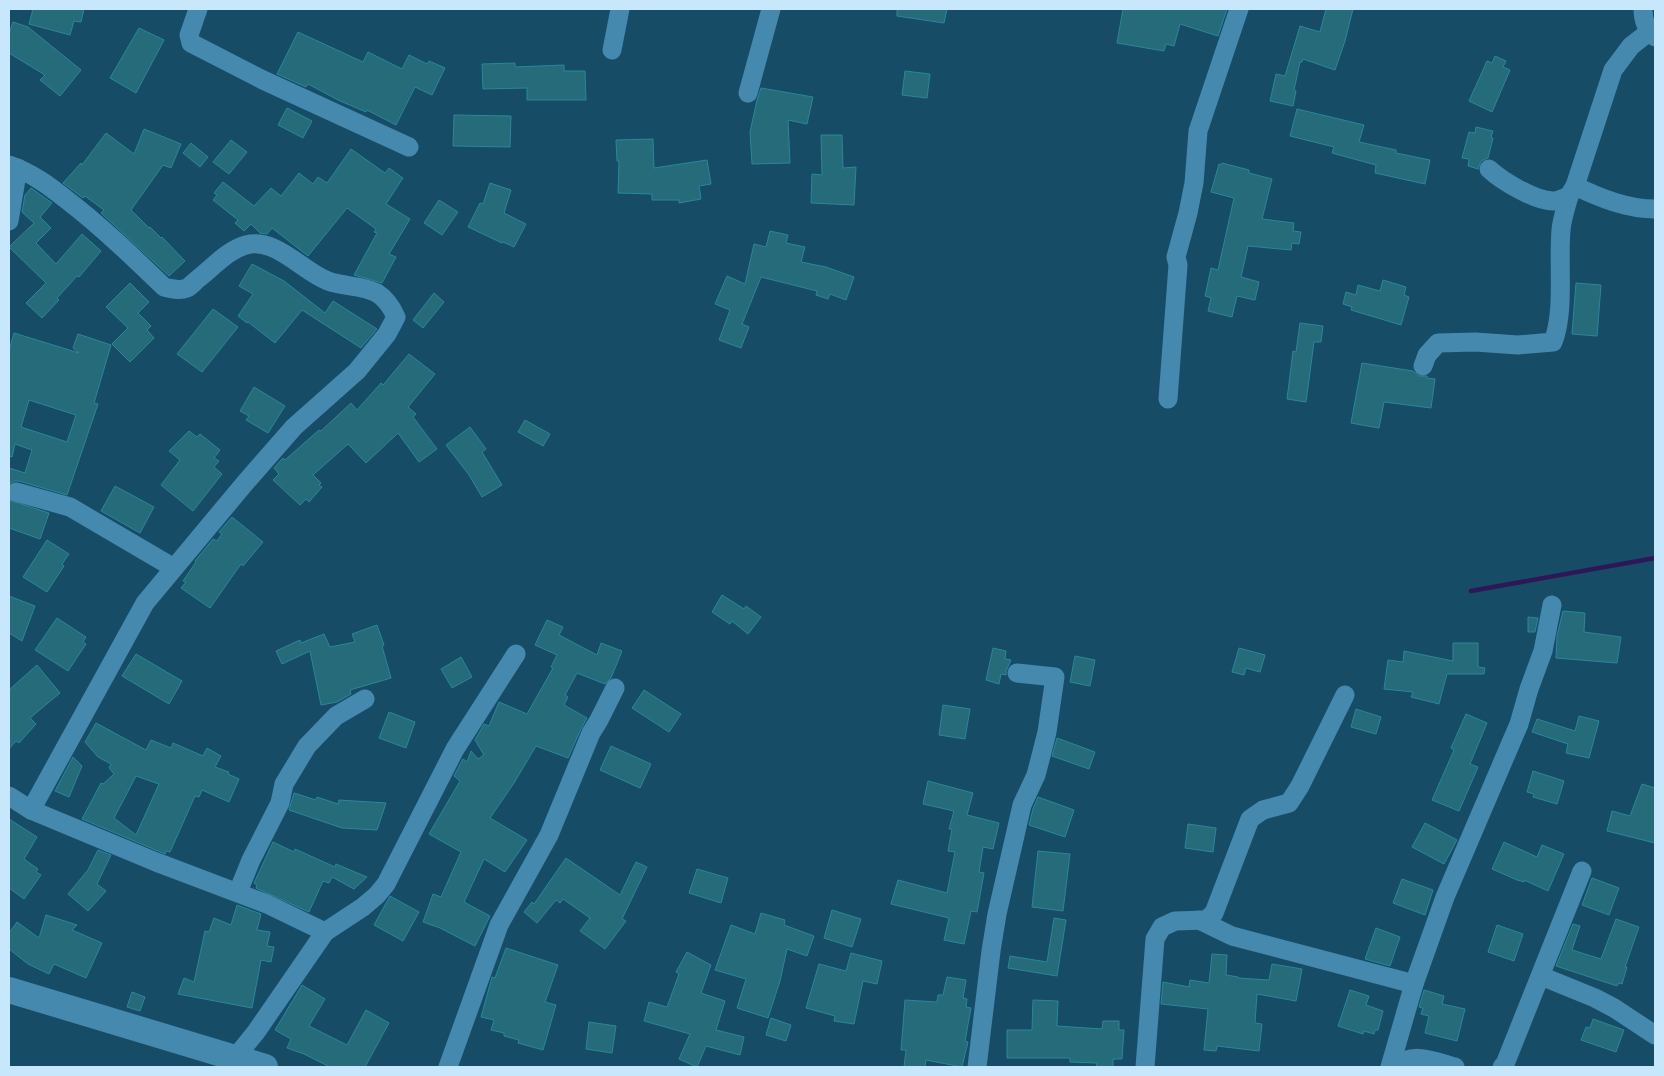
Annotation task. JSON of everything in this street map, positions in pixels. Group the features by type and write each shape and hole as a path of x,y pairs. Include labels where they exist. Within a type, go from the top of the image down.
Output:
{"main road":[{"path":"9,990 265,1067"}],"street":[{"path":"198,9 189,35 191,43 263,80 408,147"},
{"path":"612,50 620,9"},
{"path":"748,93 771,9"},
{"path":"1168,400 1178,265 1176,257 1194,183 1198,131 1239,9"},
{"path":"1423,366 1428,355 1438,343 1475,342 1518,345 1553,342 1556,336 1559,311 1561,229 1572,191 1614,70 1631,46 1652,34 1643,19 1644,9"},
{"path":"9,222 13,166 37,177 84,213 164,287 172,290 188,288 234,251 256,244 284,254 325,280 377,293 384,299 396,317 387,334 356,371 294,427 145,603 31,810"},
{"path":"1489,169 1501,180 1532,195 1553,201 1572,191 1633,207 1655,209"},
{"path":"16,492 70,507 174,568"},
{"path":"1391,1067 1414,984 1445,897 1519,724 1543,651 1552,605"},
{"path":"235,1058 256,1032 325,932 363,907 386,884 455,749 516,654"},
{"path":"977,1067 997,914 1022,805 1036,775 1044,745 1055,676 1016,673"},
{"path":"448,1067 500,925 549,835 591,733 615,688"},
{"path":"1145,1067 1154,939 1162,927 1175,921 1206,920 1214,913 1250,819 1263,810 1289,803 1300,786 1345,695"},
{"path":"238,892 251,860 280,803 284,784 307,746 336,716 365,699"},
{"path":"9,796 31,810 156,862 267,904 325,932"},
{"path":"1502,1067 1505,1064 1541,976 1582,871"},
{"path":"1199,920 1232,936 1414,984"},
{"path":"1541,976 1575,989 1601,1002 1655,1035"},
{"path":"1391,1067 1402,1061 1418,1058 1455,1067"}],"building":[{"path":"33,9 84,9 81,22 74,21 70,35 29,24"},
{"path":"897,9 947,9 944,23 897,16"},
{"path":"1123,9 1227,9 1218,36 1180,24 1174,46 1166,44 1164,51 1117,43"},
{"path":"1326,9 1353,9 1335,70 1303,59 1300,62 1294,90 1296,91 1293,106 1270,101 1276,74 1285,76 1300,26 1320,32"},
{"path":"13,22 28,27 81,70 60,96 40,80 45,75 9,53 9,34"},
{"path":"139,28 164,40 136,93 110,78"},
{"path":"298,32 363,62 368,52 402,69 409,55 427,64 429,61 445,68 432,95 415,87 396,125 367,110 366,112 338,100 308,84 306,87 277,74"},
{"path":"1495,56 1506,61 1503,67 1510,70 1492,112 1469,101 1487,61 1492,63"},
{"path":"515,63 515,67 564,65 564,71 585,71 586,100 527,100 527,88 483,89 482,64"},
{"path":"905,71 930,74 927,98 902,95"},
{"path":"761,88 813,97 807,124 788,120 790,163 752,164 750,132"},
{"path":"287,108 312,121 303,138 278,125"},
{"path":"1297,109 1364,125 1359,142 1396,150 1396,153 1430,160 1425,184 1375,173 1376,165 1332,153 1334,147 1290,136"},
{"path":"454,115 511,116 510,147 453,146"},
{"path":"1476,127 1493,131 1488,158 1481,161 1478,169 1468,166 1469,159 1462,158 1469,132 1475,133"},
{"path":"144,129 181,144 171,168 163,165 131,210 149,228 162,237 185,261 169,276 101,213 104,210 85,196 83,198 63,183 81,163 82,165 106,133 134,154"},
{"path":"821,135 842,135 843,168 856,167 854,205 811,203 812,174 822,175"},
{"path":"653,139 654,168 707,160 711,184 699,186 701,199 679,203 679,200 652,200 652,194 618,193 619,161 617,161 616,140"},
{"path":"231,140 247,152 229,174 213,162"},
{"path":"191,143 208,157 200,167 183,153"},
{"path":"351,149 385,173 389,168 403,178 386,204 410,219 389,254 396,257 382,283 354,275 377,233 374,232 376,229 347,208 308,256 272,228 267,234 260,233 251,224 244,231 235,223 238,220 213,200 217,195 214,193 223,182 254,206 271,188 281,196 299,173 313,184 318,177 327,183"},
{"path":"1222,163 1249,170 1249,173 1272,179 1262,219 1294,223 1293,231 1301,232 1299,244 1292,243 1291,250 1248,246 1241,277 1259,282 1255,300 1237,296 1232,317 1208,311 1211,298 1205,296 1211,268 1218,270 1234,198 1211,192 1219,164 1221,165"},
{"path":"490,183 511,190 504,213 526,224 514,247 468,227 480,203 483,204"},
{"path":"31,188 52,203 40,217 51,228 36,243 56,264 82,234 101,251 79,277 77,276 57,298 59,300 42,318 26,303 46,283 9,247 34,223 22,212 25,195"},
{"path":"439,200 458,212 442,235 424,223"},
{"path":"770,231 788,235 786,243 805,247 801,262 826,267 854,277 846,300 830,294 828,299 816,295 817,291 761,277 742,324 749,327 741,348 719,340 730,310 715,304 727,276 745,284 754,244 766,247"},
{"path":"252,264 284,281 325,313 333,301 377,329 361,348 302,310 275,343 238,316 253,294 239,286"},
{"path":"1383,280 1406,287 1404,295 1409,297 1401,325 1351,310 1352,307 1343,304 1346,292 1356,295 1358,285 1380,291"},
{"path":"130,283 149,302 138,313 151,326 147,330 154,338 130,362 112,344 128,328 106,307"},
{"path":"1576,283 1601,285 1597,336 1572,334"},
{"path":"434,293 444,302 423,328 413,320"},
{"path":"213,309 238,327 202,372 177,354"},
{"path":"1300,323 1323,326 1321,342 1314,342 1306,402 1287,399 1293,351 1296,352"},
{"path":"14,333 79,353 73,348 78,334 111,345 94,403 98,404 67,495 19,481 9,484 9,468 25,473 32,450 15,444 12,457 9,456 9,351","holes":["29,400 76,415 67,442 21,427"]},
{"path":"409,354 435,374 408,407 416,414 413,417 437,449 419,462 398,433 366,463 348,444 313,475 321,483 319,485 322,487 309,502 306,499 300,505 273,480 279,474 274,468 283,458 285,460 319,430 321,431 351,403 357,410 381,383 383,385"},
{"path":"1362,363 1413,371 1419,376 1435,379 1431,408 1384,402 1379,428 1351,423"},
{"path":"254,387 285,406 268,433 246,420 249,416 240,411"},
{"path":"525,420 550,434 543,446 518,432"},
{"path":"470,427 486,449 482,452 502,485 482,497 469,475 446,445"},
{"path":"189,431 197,437 200,434 220,450 214,458 219,461 214,467 222,474 193,511 161,485 180,460 169,451"},
{"path":"115,486 154,507 140,533 101,511"},
{"path":"9,500 49,513 40,539 9,528"},
{"path":"232,517 263,542 243,566 241,564 210,608 181,588 186,582 183,581 195,561 213,539 217,541 222,534 219,532"},
{"path":"47,540 69,554 62,564 64,566 47,592 23,577"},
{"path":"722,595 744,609 746,606 761,617 748,634 732,621 730,624 712,612"},
{"path":"9,596 35,606 22,641 9,633"},
{"path":"1563,611 1585,613 1584,632 1621,637 1617,663 1556,658 1557,636"},
{"path":"1528,617 1538,618 1535,632 1528,632"},
{"path":"57,618 86,637 83,642 86,644 68,671 35,650"},
{"path":"547,620 563,627 559,635 597,655 601,643 622,651 611,678 605,684 577,673 565,695 568,697 564,705 587,718 568,758 536,746 490,818 527,840 505,872 484,859 464,902 490,916 475,946 440,928 423,922 433,894 441,897 461,852 429,834 460,781 454,776 463,759 467,762 471,751 478,759 484,755 475,740 484,724 489,726 499,702 527,714 553,668 551,667 557,655 535,645"},
{"path":"377,625 384,645 382,646 391,678 350,690 351,694 337,702 321,705 310,651 282,664 276,651 300,640 301,643 324,634 330,647 355,642 352,634"},
{"path":"1453,643 1478,643 1478,667 1485,668 1484,674 1447,674 1439,704 1411,697 1413,692 1384,689 1388,660 1403,662 1404,651 1453,661"},
{"path":"993,648 1006,651 1005,659 1011,660 1006,675 1001,674 999,684 986,680"},
{"path":"1239,648 1265,655 1260,672 1246,668 1244,675 1232,672"},
{"path":"136,654 182,681 169,704 122,676"},
{"path":"1075,656 1095,660 1090,686 1070,682"},
{"path":"461,657 472,677 452,688 441,669"},
{"path":"37,665 60,693 30,718 36,724 19,743 16,741 9,749 9,690"},
{"path":"644,690 681,714 669,732 632,708"},
{"path":"943,705 970,709 965,739 939,735"},
{"path":"1356,709 1381,717 1376,734 1351,727"},
{"path":"389,712 415,722 406,748 379,738"},
{"path":"1466,714 1487,723 1470,764 1478,767 1459,811 1432,800 1454,750 1451,748"},
{"path":"1579,716 1599,721 1589,758 1566,753 1568,744 1532,732 1537,719 1575,731"},
{"path":"96,723 146,750 151,740 171,748 173,743 203,756 207,748 221,756 215,767 229,772 228,774 239,779 229,802 202,790 199,797 195,796 170,852 166,851 165,854 82,819 101,783 103,784 114,774 109,768 111,764 98,757 85,742","holes":["136,776 159,784 136,835 114,818"]},
{"path":"1057,738 1095,752 1089,769 1052,756"},
{"path":"611,746 651,764 640,788 600,770"},
{"path":"73,757 82,766 69,797 55,791"},
{"path":"1533,771 1564,781 1557,804 1533,797 1534,794 1527,792"},
{"path":"928,781 973,793 967,815 999,823 993,849 983,847 979,872 984,873 977,912 971,911 964,944 944,940 949,918 891,904 898,880 947,893 955,852 948,851 952,829 949,829 954,811 923,804"},
{"path":"1642,784 1655,788 1655,843 1607,831 1612,811 1630,816"},
{"path":"294,793 316,800 317,797 338,804 339,800 386,803 377,830 342,828 289,810"},
{"path":"1038,797 1074,810 1065,837 1029,825"},
{"path":"9,819 37,837 24,859 38,869 36,872 41,875 24,899 9,888"},
{"path":"1425,823 1457,840 1444,864 1412,847"},
{"path":"1188,824 1216,828 1213,852 1185,848"},
{"path":"273,842 294,852 295,849 335,867 336,864 367,877 354,889 332,877 329,883 323,881 309,912 256,888 257,885 254,883"},
{"path":"1504,842 1537,857 1542,845 1564,854 1548,891 1492,869"},
{"path":"98,850 111,855 97,884 106,891 88,911 68,894 88,870"},
{"path":"1038,851 1070,854 1063,911 1032,907"},
{"path":"566,858 620,895 636,862 647,867 622,919 626,921 605,949 580,931 590,918 563,899 560,903 556,900 537,923 524,912 532,902 534,904"},
{"path":"697,869 728,878 721,903 689,893"},
{"path":"1592,878 1619,888 1609,915 1582,905"},
{"path":"1402,879 1433,890 1425,915 1393,903"},
{"path":"390,896 419,912 403,941 374,925"},
{"path":"237,905 261,914 257,930 270,932 267,946 274,947 271,962 261,960 252,1008 178,994 184,978 194,982 205,931 209,932 214,918 231,925"},
{"path":"832,910 861,919 852,947 824,938"},
{"path":"761,913 785,920 784,925 814,936 807,956 787,949 780,981 768,1018 737,1008 746,979 715,970 731,925 755,934"},
{"path":"46,915 77,925 72,930 102,943 86,978 54,964 49,974 28,964 9,949 9,933 17,922 39,938"},
{"path":"1054,918 1066,920 1057,976 1008,968 1010,956 1047,962"},
{"path":"1616,919 1639,927 1625,967 1627,967 1622,984 1619,983 1617,986 1556,966 1573,924 1580,926 1572,950 1601,959"},
{"path":"1497,925 1523,934 1514,961 1488,952"},
{"path":"1376,928 1400,937 1390,966 1365,959"},
{"path":"506,948 558,965 545,1002 556,1005 543,1050 518,1043 519,1040 504,1036 504,1033 491,1030 494,1020 481,1017 492,977 495,978"},
{"path":"687,952 711,965 701,993 725,1001 716,1030 744,1037 740,1055 706,1046 697,1067 679,1059 690,1034 644,1021 649,1002 667,1007 679,974 676,972"},
{"path":"851,953 882,961 877,984 863,981 854,1024 834,1021 835,1016 806,1008 819,964 846,971"},
{"path":"1212,954 1227,955 1226,975 1238,978 1269,980 1272,964 1302,969 1296,1001 1257,994 1255,1023 1262,1024 1259,1051 1217,1046 1216,1051 1204,1050 1208,1009 1161,1004 1163,982 1189,987 1190,980 1209,983"},
{"path":"947,977 966,980 963,998 967,999 966,1007 971,1008 965,1041 968,1042 962,1067 926,1060 925,1067 904,1067 906,1050 901,1050 905,1000 937,1002 938,995 943,995"},
{"path":"302,985 325,999 309,1026 347,1045 366,1010 389,1023 365,1067 330,1067 287,1048 291,1039 275,1030"},
{"path":"1350,990 1369,996 1366,1005 1383,1011 1378,1030 1375,1030 1374,1034 1364,1031 1363,1034 1338,1026"},
{"path":"1424,990 1444,996 1442,1004 1465,1009 1457,1041 1425,1033 1429,1016 1421,1014 1423,1008 1419,1007"},
{"path":"132,992 145,997 140,1011 127,1007"},
{"path":"1033,1000 1058,1001 1057,1026 1102,1029 1103,1021 1119,1021 1119,1030 1124,1030 1122,1059 1113,1059 1113,1067 1096,1067 1097,1063 1070,1062 1070,1058 1007,1058 1007,1030 1032,1030"},
{"path":"771,1018 791,1025 786,1041 766,1035"},
{"path":"1593,1019 1624,1030 1616,1052 1581,1040 1586,1027 1590,1028"},
{"path":"589,1022 616,1026 612,1053 586,1049"}],"waterway":[{"path":"1471,591 1655,558"}]}
